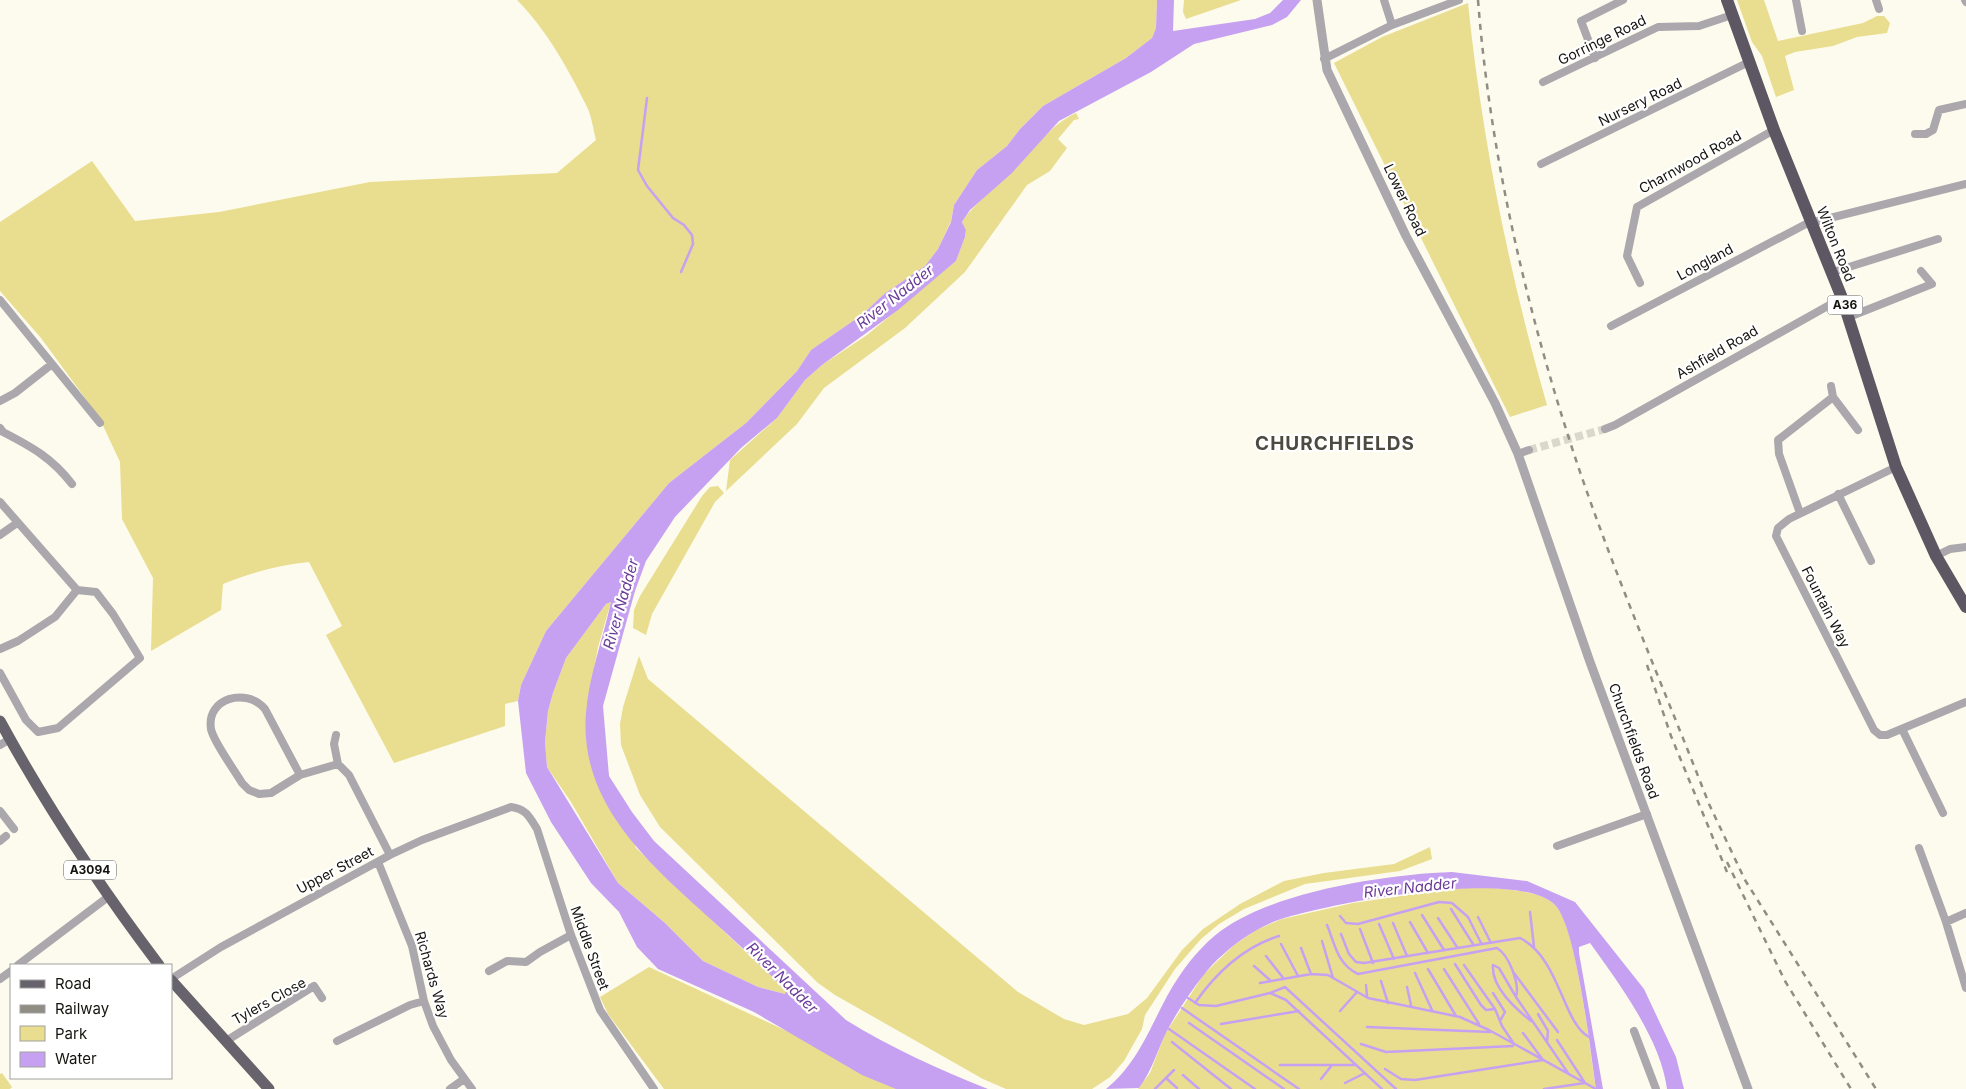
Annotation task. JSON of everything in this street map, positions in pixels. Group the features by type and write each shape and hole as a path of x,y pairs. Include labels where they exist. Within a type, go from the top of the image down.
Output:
{"highway":[{"name":"Wilton Road","path":"1727,0 1774,130 1842,298 1896,468 1936,556 1966,607"}],"main road":[{"name":"A3094","path":"0,721 5,742 108,897 158,964"},
{"path":"172,981 269,1089"}],"street":[{"name":"Lower Road","path":"1317,0 1327,70 1406,236 1495,403"},
{"path":"1384,0 1392,25"},
{"path":"1324,59 1392,25 1459,0"},
{"path":"1595,58 1581,21 1623,0"},
{"path":"1796,0 1802,31"},
{"path":"1876,0 1879,9"},
{"name":"Gorringe Road","path":"1542,82 1658,27 1699,26 1732,15"},
{"name":"Nursery Road","path":"1541,164 1749,62"},
{"path":"1916,134 1926,134 1934,130 1939,110 1966,104"},
{"name":"Charnwood Road","path":"1640,283 1627,256 1637,207 1774,130"},
{"name":"Longland","path":"1611,326 1811,222 1966,184"},
{"path":"1832,272 1938,238"},
{"path":"1848,317 1932,284 1921,271"},
{"name":"Ashfield Road","path":"1605,428 1615,426 1842,298"},
{"path":"0,300 100,423"},
{"path":"0,401 15,393 52,364"},
{"path":"1831,386 1833,397 1858,430"},
{"path":"1800,513 1779,454 1778,440 1833,397"},
{"name":"Churchfields Road","path":"1495,403 1518,454 1575,621 1748,1089"},
{"path":"0,428 3,432 36,449 58,466 72,484"},
{"path":"1518,454 1529,450"},
{"name":"Fountain Way","path":"1896,468 1800,513 1778,528 1776,536 1874,730 1880,735 1887,735 1966,702"},
{"path":"1838,494 1871,561"},
{"path":"0,502 77,590 96,592 113,614 140,658 58,728 38,732 26,720 0,673"},
{"path":"0,535 17,523"},
{"path":"1936,556 1950,549 1966,548"},
{"path":"0,649 18,641 55,617 77,590"},
{"path":"300,775 264,709 258,702 240,696 224,701 218,706 212,720 212,732 242,783 249,790 259,794 271,793 300,775 338,764"},
{"path":"1902,729 1943,813"},
{"path":"336,735 334,744 338,764 349,775 390,855"},
{"name":"Upper Street","path":"172,979 228,943 390,855 422,840 511,807 521,808"},
{"name":"Middle Street","path":"521,808 528,814 537,829 571,936 600,1010 654,1089"},
{"path":"0,811 14,829"},
{"path":"1557,846 1647,814"},
{"path":"1919,848 1946,922 1966,988"},
{"name":"Richards Way","path":"378,862 412,946 424,1001 444,1048 472,1089"},
{"path":"19,964 108,897"},
{"path":"1946,922 1966,913"},
{"path":"489,971 507,961 526,962 540,952 571,936"},
{"name":"Tylers Close","path":"226,1041 314,986 322,998"},
{"path":"337,1041 410,1005 424,1001"},
{"path":"1634,1031 1656,1089"},
{"path":"450,1089 464,1079"}],"green space":[{"path":"517,0 1157,0 1156,28 1152,38 1126,58 1043,106 1020,129 1007,146 977,170 954,205 951,221 938,249 925,266 884,294 863,314 811,350 797,371 746,423 669,483 546,631 521,685 518,701 505,704 505,726 394,763 326,635 342,626 309,562 265,570 223,584 221,610 151,651 153,578 122,519 120,462 99,417 41,338 0,291 0,222 92,161 135,221 219,212 370,182 557,173 596,140 587,107 573,79 538,24"},
{"path":"1184,0 1241,0 1186,19 1183,12"},
{"path":"1737,0 1764,0 1778,41 1863,23 1877,16 1884,16 1890,23 1887,33 1857,37 1833,46 1795,52 1785,56 1794,90 1776,97 1762,56 1752,42"},
{"path":"1468,3 1481,105 1498,206 1533,355 1547,405 1510,417 1334,63 1382,37"},
{"path":"1076,113 1079,119 1074,120 1058,139 1067,148 1050,171 1027,185 965,272 905,328 824,388 797,424 726,491 730,460 777,418 805,380 822,365 867,335 956,261 965,237 966,230 962,222 967,215 1011,173 1049,132 1066,118"},
{"path":"718,486 724,493 715,502 652,614 646,635 633,628 634,610 640,596 702,496 710,487"},
{"path":"611,602 598,647 586,715 636,848 786,990 785,994 758,987 703,961 665,923 618,883 571,802 547,767 545,742 548,711 566,658 606,604"},
{"path":"639,656 648,679 1018,992 1064,1019 1084,1025 1128,1014 1147,998 1182,950 1203,929 1240,904 1284,881 1324,873 1394,864 1430,847 1432,859 1400,871 1305,884 1244,909 1219,924 1201,939 1175,969 1145,1015 1142,1029 1124,1061 1110,1077 1092,1089 1006,1089 983,1079 835,995 818,983 660,827 640,795 621,745 620,724 623,707"},
{"path":"1483,887 1521,891 1541,896 1556,906 1564,919 1582,993 1596,1089 1138,1089 1150,1073 1165,1034 1204,974 1233,946 1256,930 1282,919 1353,903 1450,889"},
{"path":"649,967 911,1089 664,1089 608,1014 600,997"},
{"path":"2,1073 12,1087 10,1089 0,1089 0,1074"}],"water":[{"name":"River Nadder","path":"1157,0 1174,0 1173,31 1255,19 1270,13 1283,0 1301,0 1287,17 1272,25 1194,44 1151,72 1059,121 1012,173 970,210 962,222 966,230 965,237 956,261 898,310 822,365 805,380 777,418 741,448 675,517 646,561 635,591 603,706 609,776 632,812 654,841 846,1020 915,1058 988,1089 896,1089 862,1075 754,1012 658,969 637,947 619,912 591,883 551,822 526,773 518,701 521,685 546,631 669,483 746,423 797,371 811,350 863,314 884,294 925,266 938,249 951,222 954,205 977,170 1007,146 1020,129 1043,106 1126,58 1152,38 1156,28","holes":["611,602 593,671 586,713 587,748 595,780 610,810 629,838 651,863 786,990 785,994 758,987 703,961 665,923 618,883 547,767 545,742 548,711 566,658 606,604"]},
{"name":"River Nadder","path":"1452,872 1527,881 1575,902 1644,989 1676,1057 1684,1089 1667,1089 1657,1051 1648,1032 1626,994 1590,943 1579,947 1579,953 1603,1089 1596,1089 1576,963 1563,917 1555,905 1534,894 1503,889 1464,889 1422,892 1339,905 1281,919 1255,931 1218,959 1196,985 1168,1029 1150,1070 1139,1088 1106,1089 1130,1063 1148,1035 1171,990 1185,968 1208,942 1228,926 1276,903 1305,894 1397,876"}],"waterway":[{"path":"647,98 638,170 647,186 673,218 684,225 692,235 693,244 681,272"},
{"path":"1340,916 1346,923 1358,924 1439,902 1452,903 1468,917 1481,943"},
{"path":"1451,909 1473,944"},
{"path":"1530,912 1534,947"},
{"path":"1422,915 1444,950"},
{"path":"1478,917 1490,941"},
{"path":"1438,918 1457,947"},
{"path":"1410,922 1428,953"},
{"path":"1393,923 1407,956"},
{"path":"1379,924 1394,959"},
{"path":"1327,925 1341,959 1345,965 1358,974 1497,948 1506,957 1512,970 1517,991 1516,997 1568,1073"},
{"path":"1360,929 1373,963"},
{"path":"1341,934 1349,954 1356,962 1364,963 1520,938 1533,947 1544,960 1573,1019 1580,1030 1589,1037"},
{"path":"1195,1003 1212,981 1232,962 1254,947 1279,936"},
{"path":"1322,941 1333,978"},
{"path":"1281,944 1298,976"},
{"path":"1301,948 1311,974"},
{"path":"1266,956 1284,979"},
{"path":"1455,964 1481,1005 1486,1010 1495,1009 1502,1026 1514,1044"},
{"path":"1464,965 1495,1009"},
{"path":"1516,997 1499,968 1493,965 1493,973 1500,989 1511,1003 1531,1021"},
{"path":"1254,966 1271,981"},
{"path":"1428,969 1456,1016"},
{"path":"1444,969 1479,1024"},
{"path":"1415,973 1432,1010"},
{"path":"1514,973 1558,1032"},
{"path":"1260,983 1311,974 1328,975 1368,998 1460,1017 1489,1030 1596,1089"},
{"path":"1381,981 1388,1003"},
{"path":"1366,985 1367,996"},
{"path":"1270,993 1285,987 1396,1089"},
{"path":"1407,987 1411,1005"},
{"path":"1340,1011 1357,992"},
{"path":"1188,998 1199,1005 1216,1006 1270,993 1286,1000 1382,1089"},
{"path":"1493,993 1505,1012 1500,1021"},
{"path":"1182,1008 1299,1089"},
{"path":"1221,1024 1299,1011"},
{"path":"1538,1014 1548,1031 1547,1042"},
{"path":"1189,1023 1284,1089"},
{"path":"1367,1027 1490,1032"},
{"path":"1169,1029 1255,1089"},
{"path":"1385,1069 1401,1079 1415,1080 1543,1060 1523,1033"},
{"path":"1544,1089 1585,1083 1557,1040"},
{"path":"1172,1042 1231,1089"},
{"path":"1361,1044 1386,1052 1513,1046"},
{"path":"1280,1065 1356,1065"},
{"path":"1321,1079 1332,1065"},
{"path":"1155,1089 1174,1070"},
{"path":"1345,1083 1365,1073"},
{"path":"1183,1075 1199,1089"},
{"path":"1166,1078 1177,1088"}],"tunnel":[{"path":"1529,450 1605,429"}],"railway":[{"path":"1478,0 1491,115 1512,230 1540,343 1574,454 1605,542 1709,804 1745,880 1876,1089"},
{"path":"1647,665 1671,736 1727,872"},
{"path":"1727,862 1785,981 1851,1089"}],"district":[{"name":"CHURCHFIELDS","path":"1335,443"}]}
